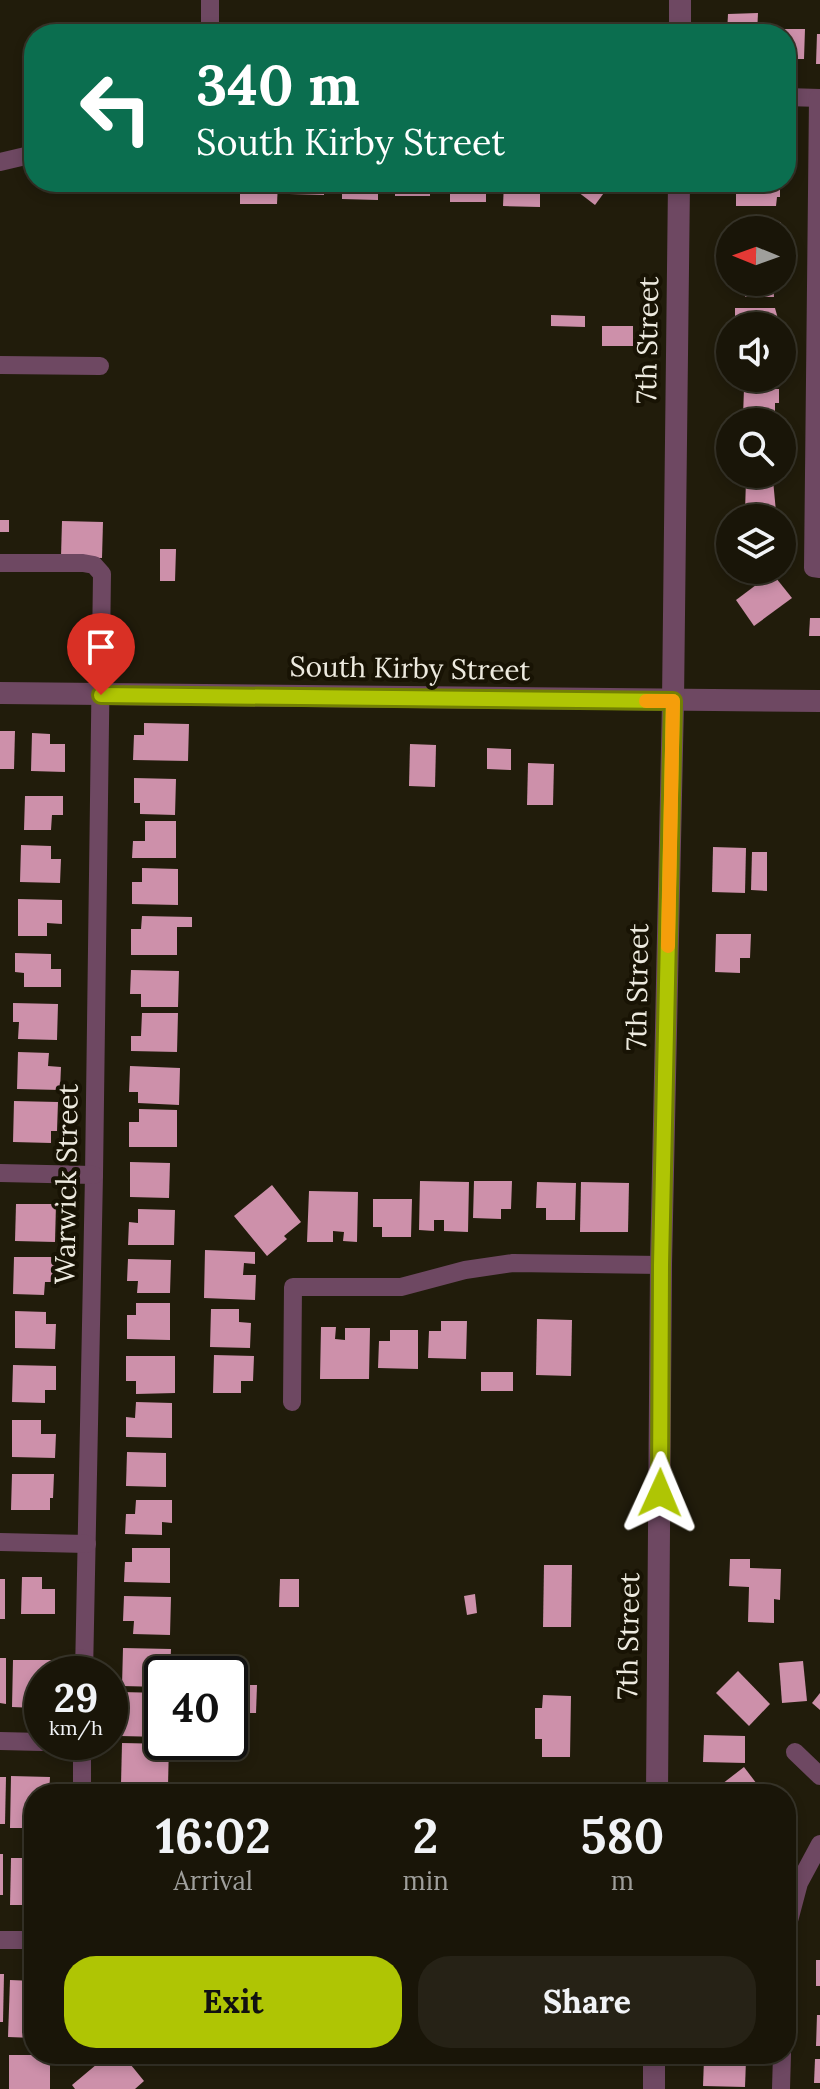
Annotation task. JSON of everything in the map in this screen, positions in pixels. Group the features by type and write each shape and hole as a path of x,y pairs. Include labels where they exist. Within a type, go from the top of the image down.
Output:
{"street":[{"path":"210,0 210,24"},
{"path":"680,0 680,24"},
{"path":"796,97 819,98 816,568"},
{"path":"0,162 24,156"},
{"name":"7th Street","path":"657,1784 661,1265 673,701 679,192"},
{"path":"0,365 100,366"},
{"name":"Warwick Street","path":"0,563 83,563 94,565 102,574 84,1656"},
{"name":"South Kirby Street","path":"0,693 820,701"},
{"path":"0,1173 94,1175"},
{"path":"292,1402 293,1287 401,1287 465,1270 513,1263 661,1265"},
{"path":"0,1542 87,1544"},
{"path":"0,1741 24,1742"},
{"path":"795,1752 820,1776"},
{"path":"81,1760 82,1784"},
{"path":"796,1894 820,1844"},
{"path":"0,1940 24,1940"},
{"path":"654,2064 654,2089"},
{"path":"781,2089 782,2064"}],"building":[{"path":"758,13 757,24 728,24 728,14"},
{"path":"796,29 805,29 804,59 796,59"},
{"path":"817,34 820,34 820,64 816,64"},
{"path":"240,192 278,192 277,204 240,204"},
{"path":"289,192 324,192 324,195"},
{"path":"342,192 378,192 378,200 342,199"},
{"path":"395,192 430,192 430,196 395,196"},
{"path":"450,192 486,192 486,202 450,202"},
{"path":"504,192 540,192 540,207 503,206"},
{"path":"578,192 605,192 595,205"},
{"path":"736,192 780,192 776,206 736,206"},
{"path":"735,308 775,308 776,312 735,312"},
{"path":"551,315 585,316 585,327 551,326"},
{"path":"602,326 633,326 633,346 602,346"},
{"path":"744,392 779,392 779,403 775,403 775,408 743,408"},
{"path":"746,488 774,488 775,504 745,504"},
{"path":"0,520 9,520 9,532 0,532"},
{"path":"62,521 103,522 102,558 61,557"},
{"path":"160,549 176,549 175,581 160,581"},
{"path":"757,584 781,584 792,598 754,626 736,600"},
{"path":"810,618 820,618 820,636 809,636"},
{"path":"144,723 189,724 188,761 133,760 134,735 144,735"},
{"path":"0,731 15,731 14,769 0,769"},
{"path":"32,733 50,734 50,744 65,744 65,772 31,771"},
{"path":"410,744 436,745 435,787 409,786"},
{"path":"487,748 511,749 511,770 487,769"},
{"path":"528,763 554,764 553,805 527,805"},
{"path":"134,778 176,779 175,815 140,814 140,803 134,803"},
{"path":"25,796 63,796 63,815 52,815 51,830 24,830"},
{"path":"145,821 176,821 176,858 132,858 133,841 145,841"},
{"path":"21,845 51,846 51,859 61,859 60,883 20,882"},
{"path":"713,847 746,848 745,893 712,892"},
{"path":"752,852 767,852 767,891 751,890"},
{"path":"142,868 178,869 178,905 132,904 132,882 142,882"},
{"path":"18,899 62,900 62,924 47,923 47,936 18,936"},
{"path":"142,916 192,917 192,927 177,927 177,955 131,955 131,929 141,929"},
{"path":"716,934 751,934 750,958 740,958 740,973 715,972"},
{"path":"15,953 51,954 51,969 61,969 61,987 24,987 24,973 15,972"},
{"path":"131,970 179,971 178,1007 141,1007 141,994 130,994"},
{"path":"13,1003 58,1004 57,1040 18,1039 19,1022 13,1022"},
{"path":"142,1013 178,1013 177,1052 131,1051 131,1036 141,1036"},
{"path":"18,1052 49,1053 48,1066 61,1067 60,1090 17,1089"},
{"path":"130,1066 180,1068 179,1105 138,1103 138,1092 129,1092"},
{"path":"14,1101 58,1102 57,1131 51,1131 51,1143 13,1142"},
{"path":"139,1109 177,1110 177,1147 129,1147 129,1122 139,1122"},
{"path":"130,1162 170,1163 169,1198 130,1197"},
{"path":"420,1181 469,1182 468,1232 444,1231 444,1220 434,1220 434,1231 419,1230"},
{"path":"474,1181 512,1181 511,1209 501,1209 501,1219 473,1218"},
{"path":"537,1182 576,1183 575,1220 546,1220 546,1208 536,1208"},
{"path":"581,1182 629,1183 628,1232 580,1232"},
{"path":"272,1185 301,1222 267,1256 234,1216"},
{"path":"309,1191 358,1192 357,1242 343,1241 344,1232 333,1231 333,1242 307,1242"},
{"path":"373,1199 412,1199 411,1237 382,1237 382,1227 373,1227"},
{"path":"16,1204 56,1204 55,1242 15,1241"},
{"path":"138,1209 175,1210 174,1245 128,1245 129,1222 138,1223"},
{"path":"205,1250 255,1252 255,1264 244,1263 243,1275 256,1275 255,1300 204,1298"},
{"path":"14,1257 58,1257 57,1282 45,1282 44,1295 13,1294"},
{"path":"128,1259 171,1260 170,1293 137,1293 138,1281 127,1281"},
{"path":"136,1303 170,1303 170,1340 127,1339 127,1315 136,1315"},
{"path":"211,1309 239,1309 239,1322 251,1323 250,1348 210,1347"},
{"path":"15,1311 46,1312 46,1324 56,1324 55,1349 15,1348"},
{"path":"537,1319 572,1320 571,1376 536,1375"},
{"path":"441,1321 467,1321 466,1359 428,1358 429,1331 441,1331"},
{"path":"321,1327 336,1327 335,1339 345,1340 345,1328 370,1328 369,1379 320,1379"},
{"path":"390,1330 418,1330 418,1369 378,1368 379,1341 390,1341"},
{"path":"214,1355 254,1356 253,1381 241,1381 241,1393 213,1393"},
{"path":"126,1356 175,1356 175,1393 136,1394 136,1381 126,1381"},
{"path":"13,1365 56,1366 56,1390 45,1390 45,1403 12,1402"},
{"path":"481,1372 513,1372 513,1391 481,1391"},
{"path":"136,1402 172,1403 172,1438 126,1437 126,1417 135,1418"},
{"path":"12,1420 41,1420 41,1434 56,1434 55,1458 12,1457"},
{"path":"127,1452 166,1453 166,1487 126,1486"},
{"path":"12,1474 54,1474 50,1510 11,1510"},
{"path":"136,1500 172,1500 172,1523 162,1522 162,1535 125,1534 126,1514 135,1514"},
{"path":"132,1548 170,1548 170,1583 124,1582 125,1562 132,1562"},
{"path":"730,1559 750,1559 750,1568 781,1569 780,1600 774,1599 774,1623 748,1622 749,1587 729,1586"},
{"path":"544,1565 572,1565 571,1627 543,1627"},
{"path":"22,1577 42,1577 42,1589 55,1589 55,1614 21,1614"},
{"path":"0,1579 5,1579 5,1619 0,1619"},
{"path":"280,1579 299,1579 299,1607 279,1607"},
{"path":"475,1594 477,1613 467,1615 464,1596"},
{"path":"124,1596 171,1597 170,1635 133,1634 134,1621 123,1621"},
{"path":"123,1648 171,1649 171,1656 144,1656 144,1687 128,1686 128,1656 123,1656"},
{"path":"0,1658 6,1658 6,1704 0,1703"},
{"path":"13,1660 24,1660 24,1708 12,1707"},
{"path":"803,1661 807,1701 782,1703 779,1663"},
{"path":"738,1671 770,1704 749,1726 716,1693"},
{"path":"248,1685 257,1685 256,1713 248,1713"},
{"path":"128,1692 144,1693 144,1737 128,1736"},
{"path":"820,1693 820,1710 812,1703"},
{"path":"543,1695 571,1696 570,1757 542,1757 542,1739 535,1739 535,1708 542,1708"},
{"path":"704,1735 745,1736 745,1763 703,1762"},
{"path":"128,1743 144,1743 144,1760 169,1760 168,1784 121,1784 122,1760 128,1760"},
{"path":"744,1767 757,1784 722,1784"},
{"path":"11,1776 50,1777 50,1784 24,1784 24,1828 10,1828"},
{"path":"0,1777 6,1777 5,1824 0,1824"},
{"path":"0,1854 3,1854 3,1895 0,1895"},
{"path":"11,1858 24,1858 24,1905 10,1905"},
{"path":"816,1960 820,1960 820,1986 816,1986"},
{"path":"0,1974 4,1974 3,2022 0,2022"},
{"path":"10,1980 24,1981 24,2038 8,2037"},
{"path":"817,2015 820,2015 820,2046 816,2046"},
{"path":"9,2055 24,2055 24,2064 50,2064 50,2089 9,2089"},
{"path":"815,2059 820,2059 820,2083 814,2083"},
{"path":"97,2064 130,2064 144,2081 135,2089 75,2089 72,2085"},
{"path":"704,2064 746,2064 745,2087 703,2086"}],"slow traffic":[{"path":"646,701 673,701 668,946"}],"route":[{"path":"101,695 673,701 661,1265 660,1493"}]}
